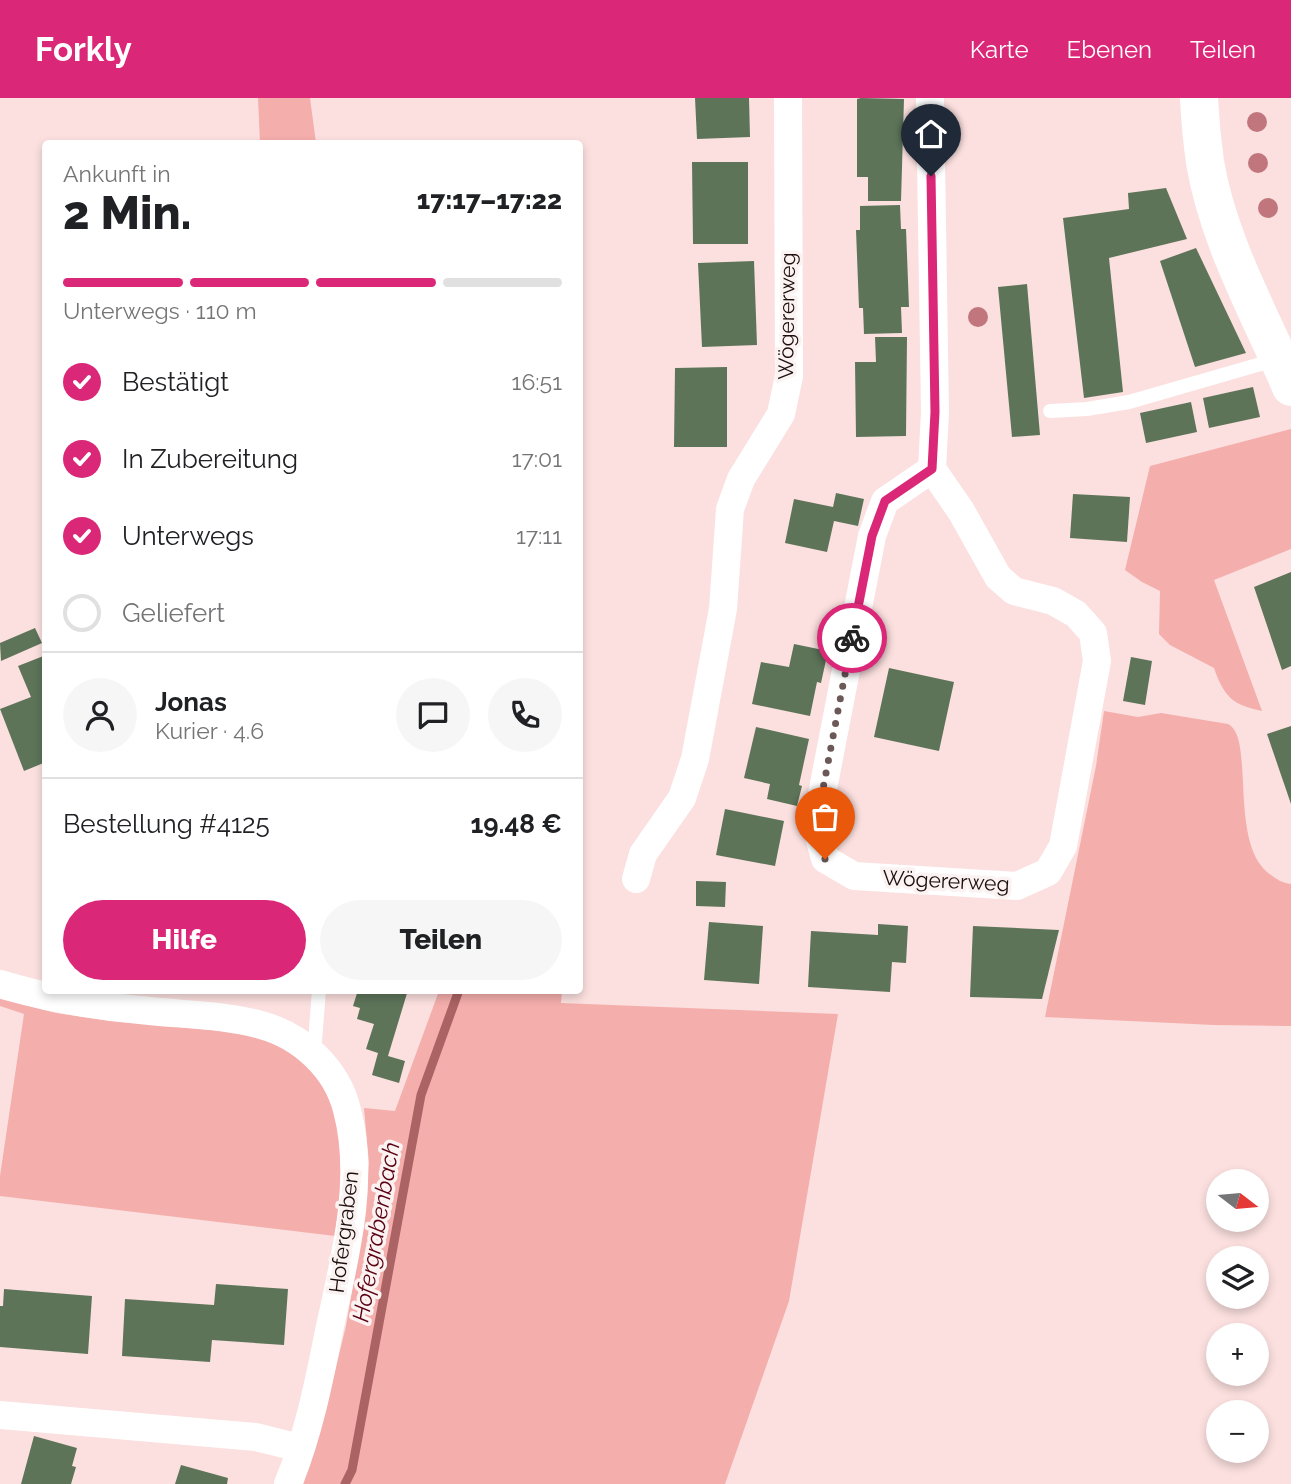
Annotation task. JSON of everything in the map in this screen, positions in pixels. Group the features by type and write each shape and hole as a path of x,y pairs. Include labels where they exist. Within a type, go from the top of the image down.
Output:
{"street":[{"name":"Wögererweg","path":"636,879 643,855 682,798 695,759 723,609 730,509 741,479 781,414 789,376 788,98"},
{"path":"930,98 935,412 932,469"},
{"path":"1199,98 1205,163 1216,206 1232,253 1285,373"},
{"name":"Wögererweg","path":"932,469 961,511 998,577 1014,591 1053,601 1076,614 1093,633 1097,661 1063,846 1048,872 1017,886 854,876 825,859 816,825 872,536 885,501 932,469"},
{"name":"Hofergraben","path":"0,984 30,993 84,1003 223,1017 263,1025 292,1038 314,1054 331,1074 347,1110 354,1159 352,1210 320,1374 288,1484"},
{"path":"0,1415 256,1437 300,1448"}],"lane":[{"path":"1050,411 1087,409 1285,373"},
{"path":"314,1054 319,994"}],"shaded area":[{"path":"258,98 310,98 316,140 260,140"},
{"path":"1291,429 1291,549 1214,580 1262,711 1244,706 1231,698 1214,668 1170,645 1159,634 1160,591 1125,570 1150,466"},
{"path":"1104,711 1138,717 1161,713 1228,724 1236,733 1240,748 1245,814 1256,857 1267,872 1291,884 1291,1026 1045,1017 1096,766"},
{"path":"438,994 562,994 561,1003 838,1014 789,1301 725,1484 303,1484 327,1404 346,1326 360,1243 369,1163 364,1108 395,1111"},
{"path":"0,999 56,1013 112,1021 244,1033 280,1046 309,1065 335,1104 343,1172 335,1236 0,1196 0,1176 24,1014 0,1006"}],"building":[{"path":"695,98 749,98 750,137 697,139"},
{"path":"857,99 904,99 901,201 868,201 868,177 857,177"},
{"path":"692,162 748,162 748,244 693,244"},
{"path":"1166,188 1187,239 1109,258 1123,392 1084,398 1063,218 1129,209 1128,193"},
{"path":"900,205 901,229 906,229 909,307 901,307 902,333 864,334 863,308 859,308 856,230 860,230 860,206"},
{"path":"1196,248 1246,353 1195,367 1160,261"},
{"path":"754,261 757,345 702,347 698,263"},
{"path":"1027,284 1040,435 1012,437 998,287"},
{"path":"875,337 907,337 906,436 856,437 855,362 876,362"},
{"path":"727,367 727,447 674,447 675,368"},
{"path":"1253,387 1260,417 1209,428 1203,398"},
{"path":"1191,402 1197,432 1146,443 1140,413"},
{"path":"836,493 864,499 858,526 834,521 827,552 785,543 794,499 833,507"},
{"path":"1073,494 1130,497 1127,542 1070,538"},
{"path":"1291,572 1291,666 1282,670 1254,587"},
{"path":"35,628 42,643 1,661 0,643"},
{"path":"794,644 828,651 821,683 817,682 810,716 752,704 761,662 789,667"},
{"path":"42,657 42,764 24,771 0,709 31,697 18,666"},
{"path":"1131,657 1152,661 1145,705 1123,701"},
{"path":"889,668 954,682 939,751 874,737"},
{"path":"1291,726 1291,804 1267,734"},
{"path":"756,727 809,739 797,806 767,799 770,784 744,778"},
{"path":"725,809 784,821 775,866 716,855"},
{"path":"696,881 726,882 725,907 696,906"},
{"path":"709,922 763,926 759,984 704,980"},
{"path":"878,924 908,926 906,963 892,962 890,992 808,987 811,931 878,935"},
{"path":"973,926 1059,930 1042,999 970,997"},
{"path":"357,994 407,994 388,1056 405,1061 399,1083 372,1075 378,1053 366,1049 374,1024 357,1019 360,1008 353,1006"},
{"path":"216,1284 288,1289 284,1345 212,1340 210,1362 122,1356 125,1299 214,1305"},
{"path":"4,1289 92,1296 88,1354 0,1347 0,1306 3,1306"},
{"path":"34,1436 77,1448 72,1466 76,1467 71,1484 21,1484"},
{"path":"181,1465 228,1478 227,1484 175,1484"}],"waterway":[{"name":"Hofergrabenbach","path":"345,1484 352,1470 421,1095 458,994"}],"way so far":[{"path":"825,859 816,825 852,638"}],"route":[{"path":"852,638 872,536 885,501 932,469 935,412 931,176"}]}
